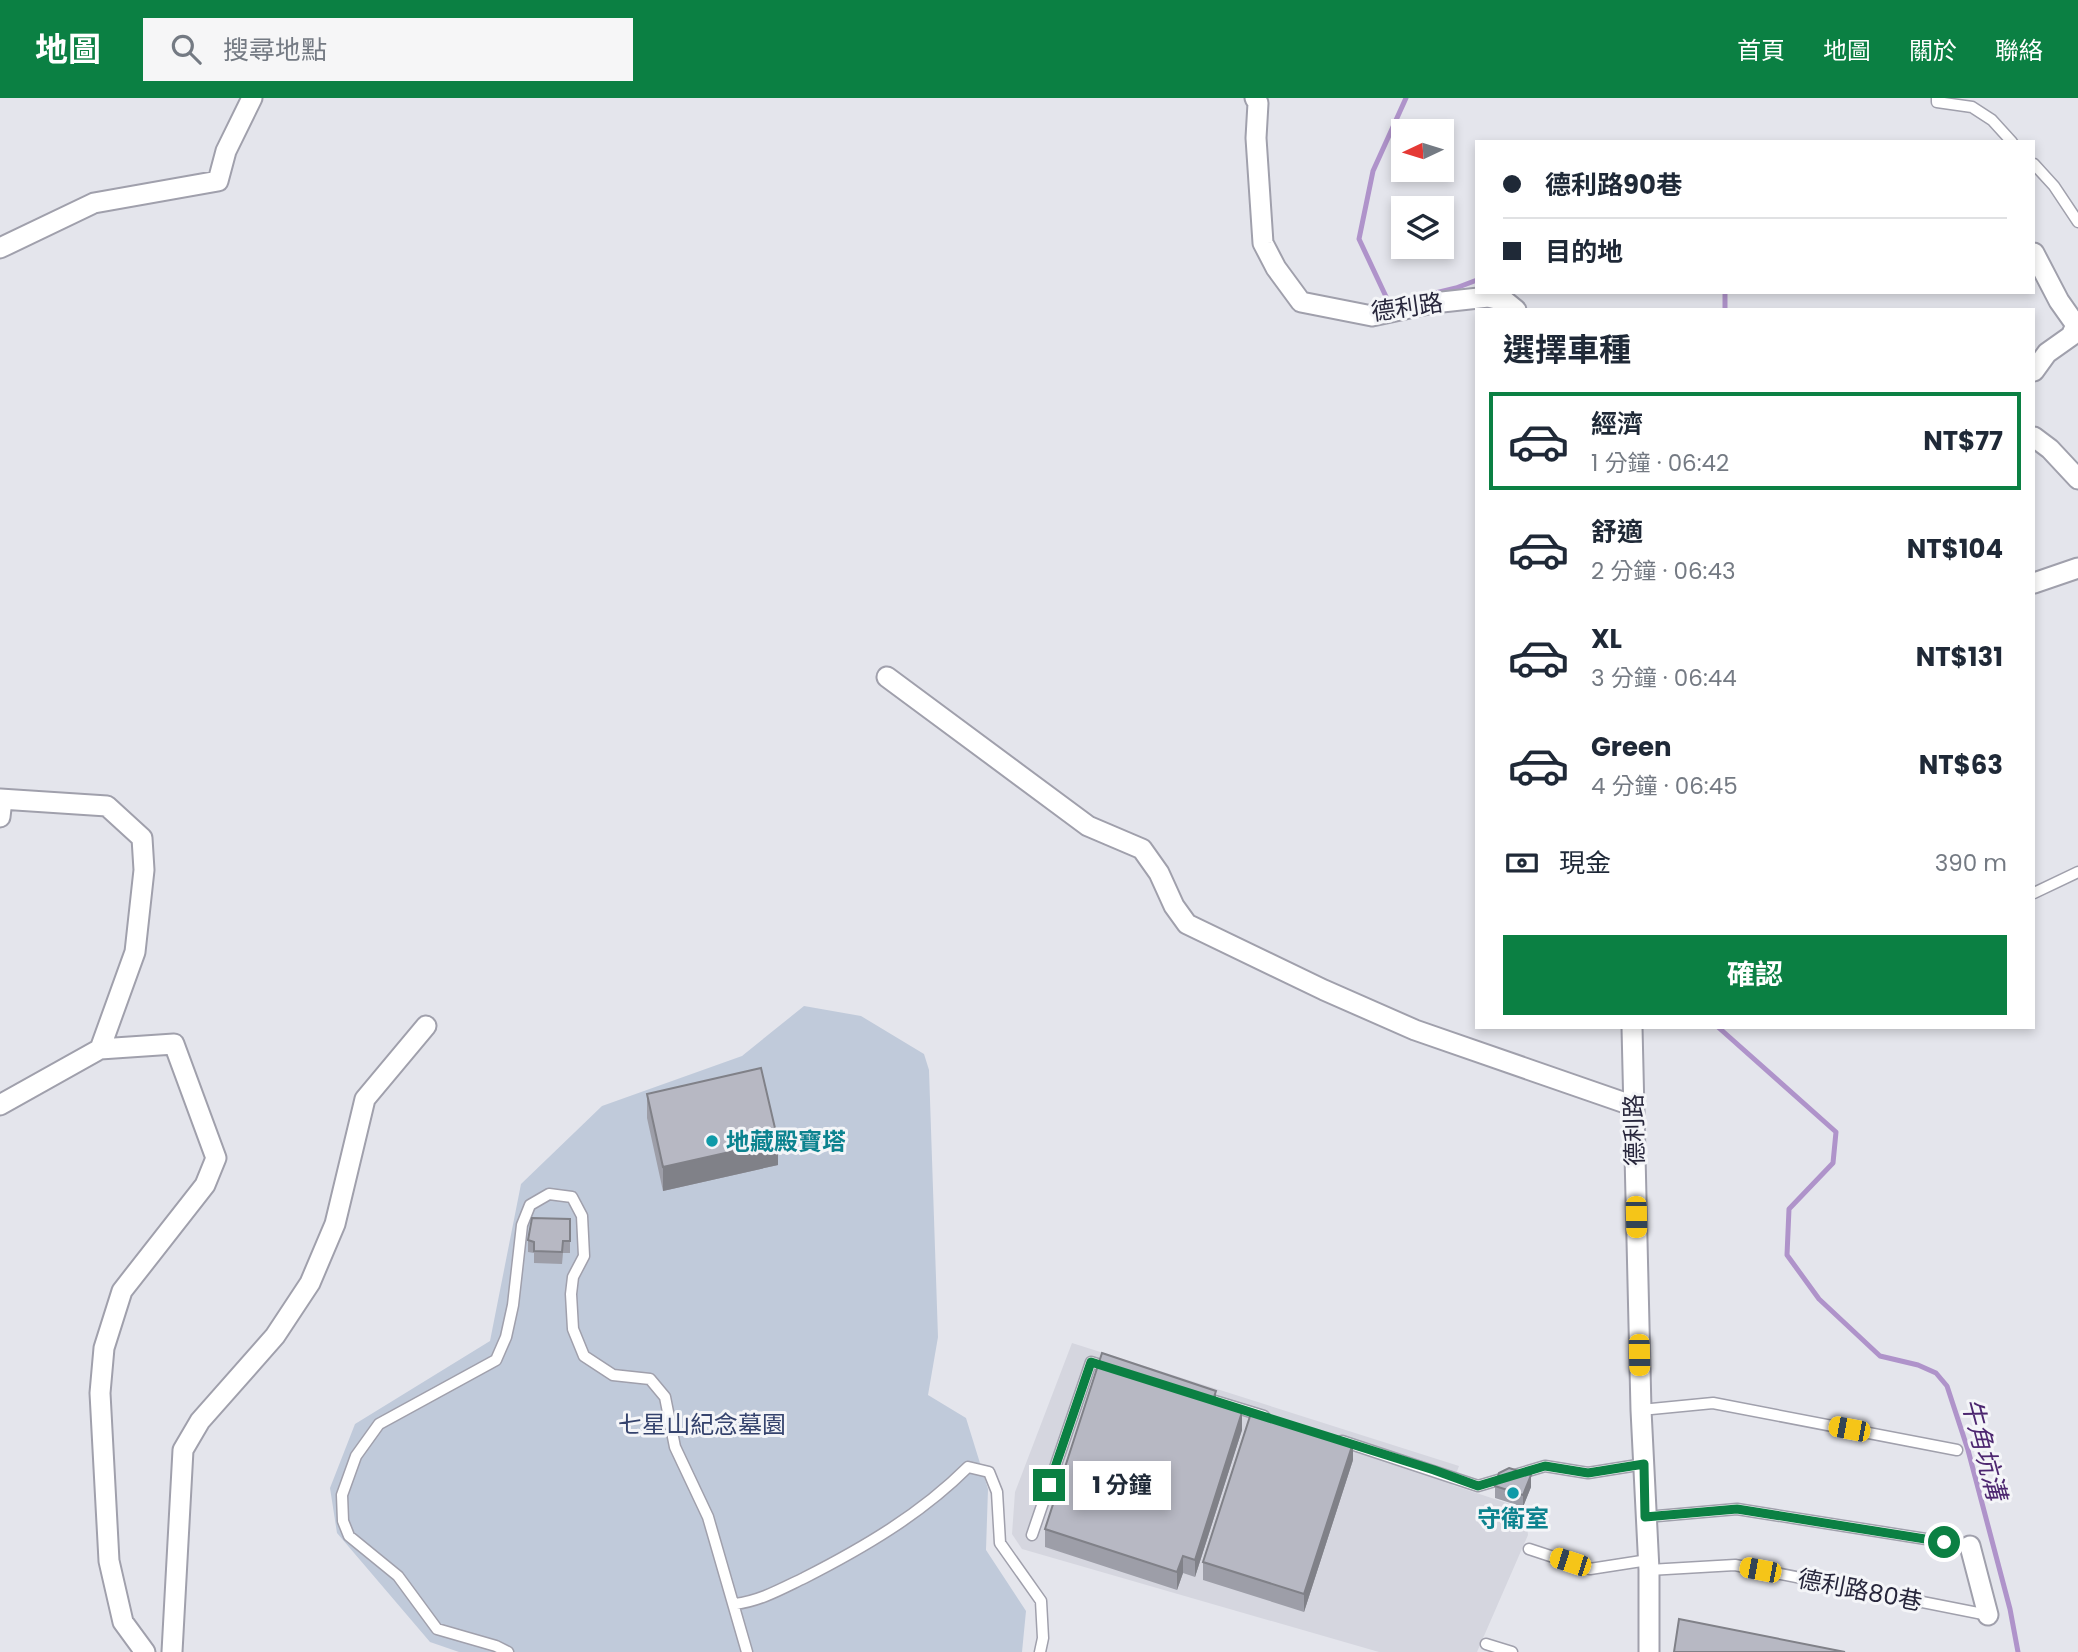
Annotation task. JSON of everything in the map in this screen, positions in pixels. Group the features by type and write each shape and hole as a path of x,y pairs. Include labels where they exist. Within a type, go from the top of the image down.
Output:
{"street":[{"path":"0,248 94,203 218,181 226,151 252,98"},
{"name":"德利路","path":"1255,98 1258,103 1256,138 1263,243 1276,268 1301,302 1372,316 1433,303 1488,297 1505,302 1513,308"},
{"path":"2035,255 2059,301 2076,325 2071,336 2047,353 2035,370"},
{"path":"2035,437 2078,480"},
{"path":"2035,583 2078,568"},
{"path":"887,677 1088,826 1142,849 1187,924 1415,1030 1634,1106"},
{"path":"1,805 107,806 142,838 144,870 135,952 100,1049"},
{"path":"172,1652 183,1450 200,1421 275,1336 310,1283 335,1224 365,1099 426,1027"},
{"name":"德利路","path":"1633,1029 1649,1652"},
{"path":"0,1105 100,1049 174,1044 216,1158 205,1185 122,1291 104,1348 100,1392 108,1561 123,1622 145,1652"},
{"path":"1970,1546 1988,1615"}],"lane":[{"path":"1937,98 1937,102 1972,107 1992,120 2010,140"},
{"path":"2035,165 2054,186 2078,222"},
{"path":"2035,893 2078,872"},
{"path":"508,1652 437,1629 398,1576 349,1536 343,1521 342,1495 356,1456 379,1424 496,1360 506,1336 513,1305 522,1225 530,1205 549,1194 572,1197 582,1216 584,1256 573,1277 571,1294 573,1329 584,1356 614,1375 650,1379 665,1397 675,1447 708,1517 747,1652"},
{"path":"1032,1535 1091,1362 1118,1370"},
{"path":"1197,1395 1276,1420"},
{"path":"1641,1410 1713,1403 1957,1450"},
{"path":"1329,1437 1478,1486 1545,1466 1588,1473 1644,1464"},
{"path":"735,1604 756,1601 856,1552 942,1493 968,1467 989,1472 997,1492 1000,1543 1041,1601 1043,1638 1040,1652"},
{"path":"1645,1517 1737,1509 1970,1546"},
{"name":"德利路80巷","path":"1529,1549 1590,1569 1648,1565 1735,1565 1988,1615"},
{"path":"1486,1644 1512,1652"}],"shaded area":[{"path":"1072,1343 1459,1466 1452,1485 1525,1509 1528,1535 1477,1652 1379,1652 1022,1549 1012,1534 1015,1492"}],"green space":[{"name":"七星山紀念墓園","path":"804,1006 861,1016 924,1054 929,1070 938,1337 928,1395 966,1418 988,1489 986,1550 1026,1611 1022,1652 459,1652 430,1642 337,1533 330,1488 355,1424 490,1341 521,1184 602,1106 742,1056"}],"building":[{"name":"地藏殿寶塔","path":"761,1068 778,1141 663,1167 647,1094"},
{"path":"532,1218 570,1219 570,1241 563,1241 562,1252 534,1251 534,1242 528,1240"},
{"path":"1102,1353 1216,1391 1212,1403 1242,1412 1195,1560 1183,1556 1177,1572 1045,1529"},
{"path":"1252,1410 1353,1443 1304,1594 1203,1562"},
{"path":"1509,1468 1531,1475 1523,1495 1495,1486 1499,1473"},
{"path":"1679,1619 1845,1652 1674,1652"}],"waterway":[{"name":"牛角坑溝","path":"1393,302 1389,303 1359,239 1373,171 1406,98"},
{"name":"牛角坑溝","path":"1427,295 1475,281"},
{"name":"牛角坑溝","path":"1725,294 1725,308"},
{"name":"牛角坑溝","path":"1720,1029 1836,1132 1833,1163 1789,1209 1787,1255 1819,1299 1880,1356 1918,1365 1936,1373 1947,1386 1968,1450 2010,1609 2018,1652"}],"place":[{"name":"地藏殿寶塔","path":"712,1141"},
{"name":"守衛室","path":"1513,1493"}],"route":[{"path":"1049,1485 1091,1362 1478,1486 1545,1466 1588,1473 1644,1464 1645,1517 1737,1509 1944,1542"}]}
